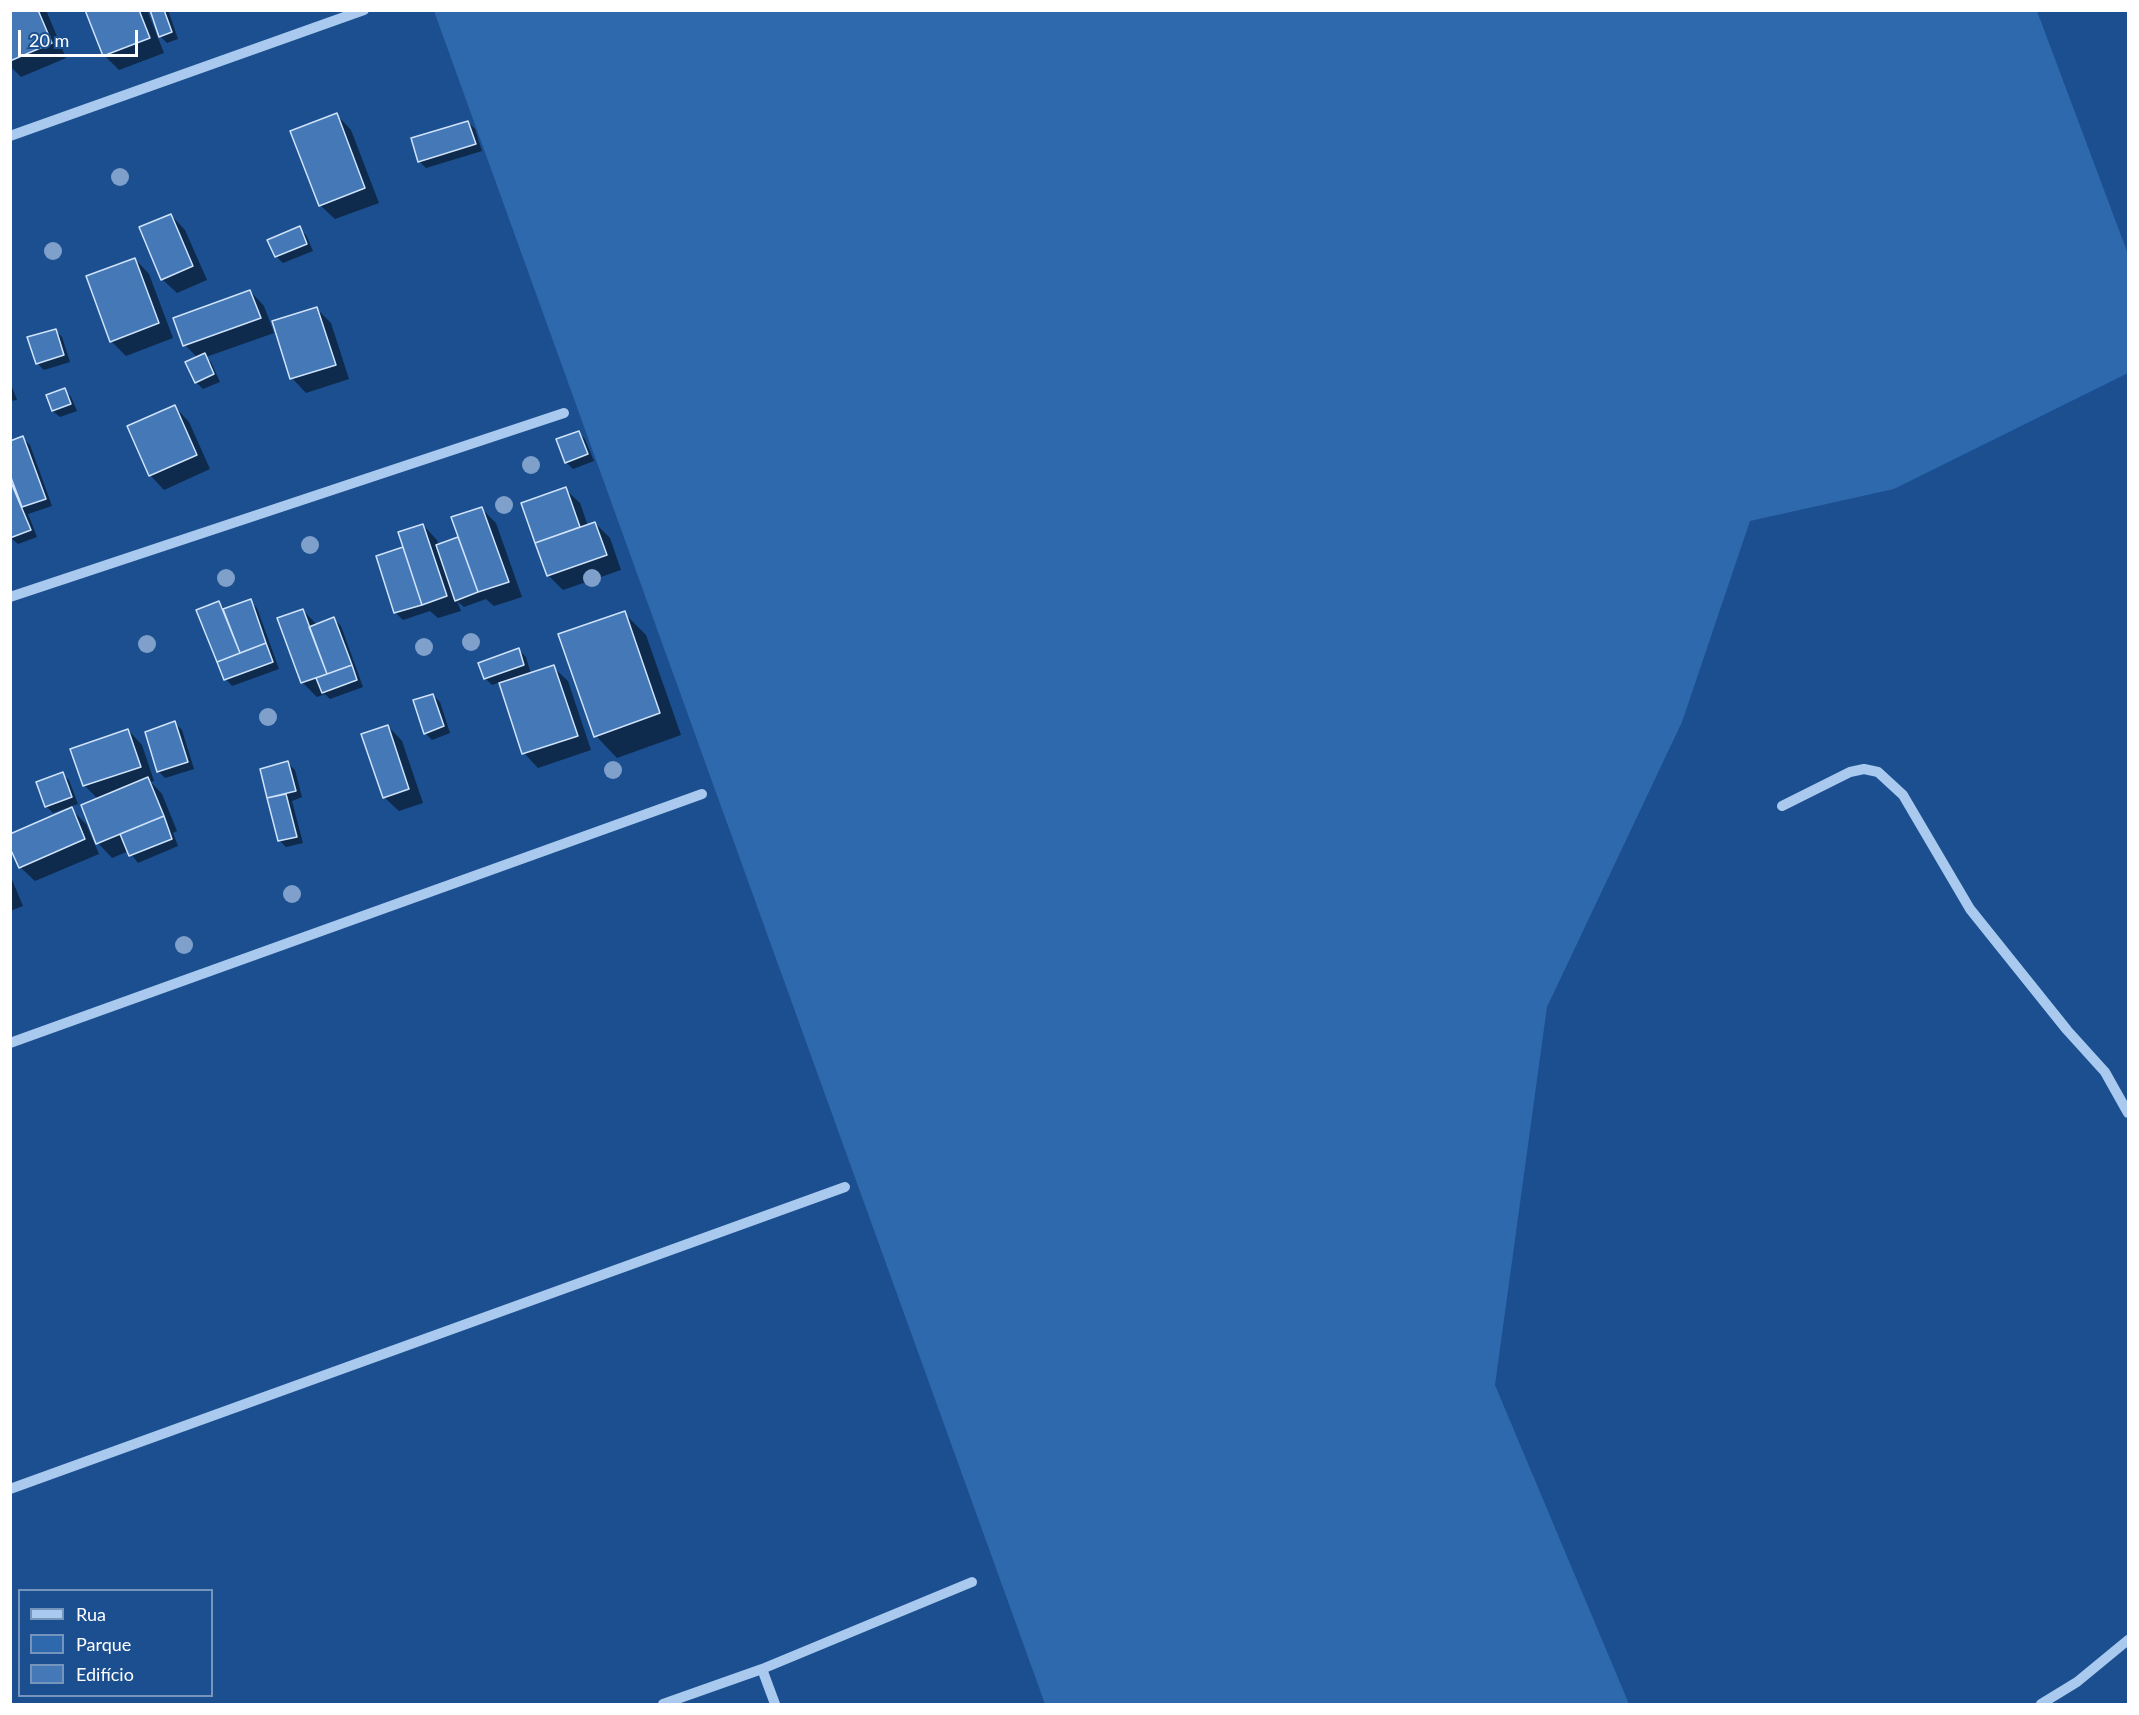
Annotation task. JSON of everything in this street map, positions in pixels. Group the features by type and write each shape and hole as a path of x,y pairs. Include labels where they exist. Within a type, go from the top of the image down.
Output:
{"street":[{"path":"10,136 364,10"},
{"path":"10,597 564,413"},
{"path":"1782,806 1850,772 1864,769 1878,772 1904,795 1970,909 2067,1030 2105,1072 2128,1113"},
{"path":"10,1043 702,794"},
{"path":"10,1489 845,1187"},
{"path":"663,1704 762,1669 972,1582"},
{"path":"2041,1704 2077,1682 2128,1640"},
{"path":"762,1669 775,1704"}],"green space":[{"path":"434,11 2037,11 2128,254 2128,373 1894,489 1750,521 1682,722 1547,1007 1495,1385 1629,1704 1045,1704"}],"building":[{"path":"10,10 38,10 52,43 10,61"},
{"path":"85,10 139,10 150,38 103,56"},
{"path":"150,10 164,10 172,32 159,37"},
{"path":"337,113 365,188 319,206 290,131"},
{"path":"468,121 476,144 418,162 411,138"},
{"path":"171,214 193,266 161,280 139,227"},
{"path":"300,226 307,244 275,257 267,240"},
{"path":"135,258 159,323 110,342 86,276"},
{"path":"250,290 261,318 183,346 173,318"},
{"path":"317,307 336,365 290,379 272,321"},
{"path":"56,329 64,355 36,364 27,337"},
{"path":"205,353 214,374 195,383 185,362"},
{"path":"65,388 71,404 52,411 46,395"},
{"path":"175,405 197,455 149,476 127,426"},
{"path":"579,431 588,454 565,463 556,439"},
{"path":"23,436 46,499 22,507 10,475 10,441"},
{"path":"10,480 31,530 10,538"},
{"path":"566,487 580,527 535,543 521,503"},
{"path":"482,507 509,582 478,592 451,517"},
{"path":"595,522 607,555 547,576 535,543"},
{"path":"423,524 447,596 422,605 398,532"},
{"path":"458,537 478,592 455,601 436,545"},
{"path":"403,547 422,605 394,613 376,556"},
{"path":"251,599 266,643 240,653 223,609"},
{"path":"219,601 240,653 217,662 196,610"},
{"path":"303,609 327,674 301,683 277,618"},
{"path":"625,611 660,713 594,737 558,634"},
{"path":"334,617 352,665 327,674 309,627"},
{"path":"266,643 273,662 224,680 217,662"},
{"path":"519,648 524,665 484,679 478,663"},
{"path":"352,665 357,680 322,693 316,678"},
{"path":"554,665 578,736 522,754 499,683"},
{"path":"433,694 444,726 424,734 413,700"},
{"path":"175,721 188,762 157,772 145,732"},
{"path":"388,725 409,789 383,798 361,734"},
{"path":"128,729 141,767 83,786 70,749"},
{"path":"288,761 296,791 267,798 260,769"},
{"path":"63,772 72,797 45,807 36,782"},
{"path":"148,777 164,816 96,844 81,805"},
{"path":"286,794 297,837 278,841 267,798"},
{"path":"72,807 85,839 19,868 10,848 10,834"},
{"path":"164,816 172,839 129,856 120,834"}]}
